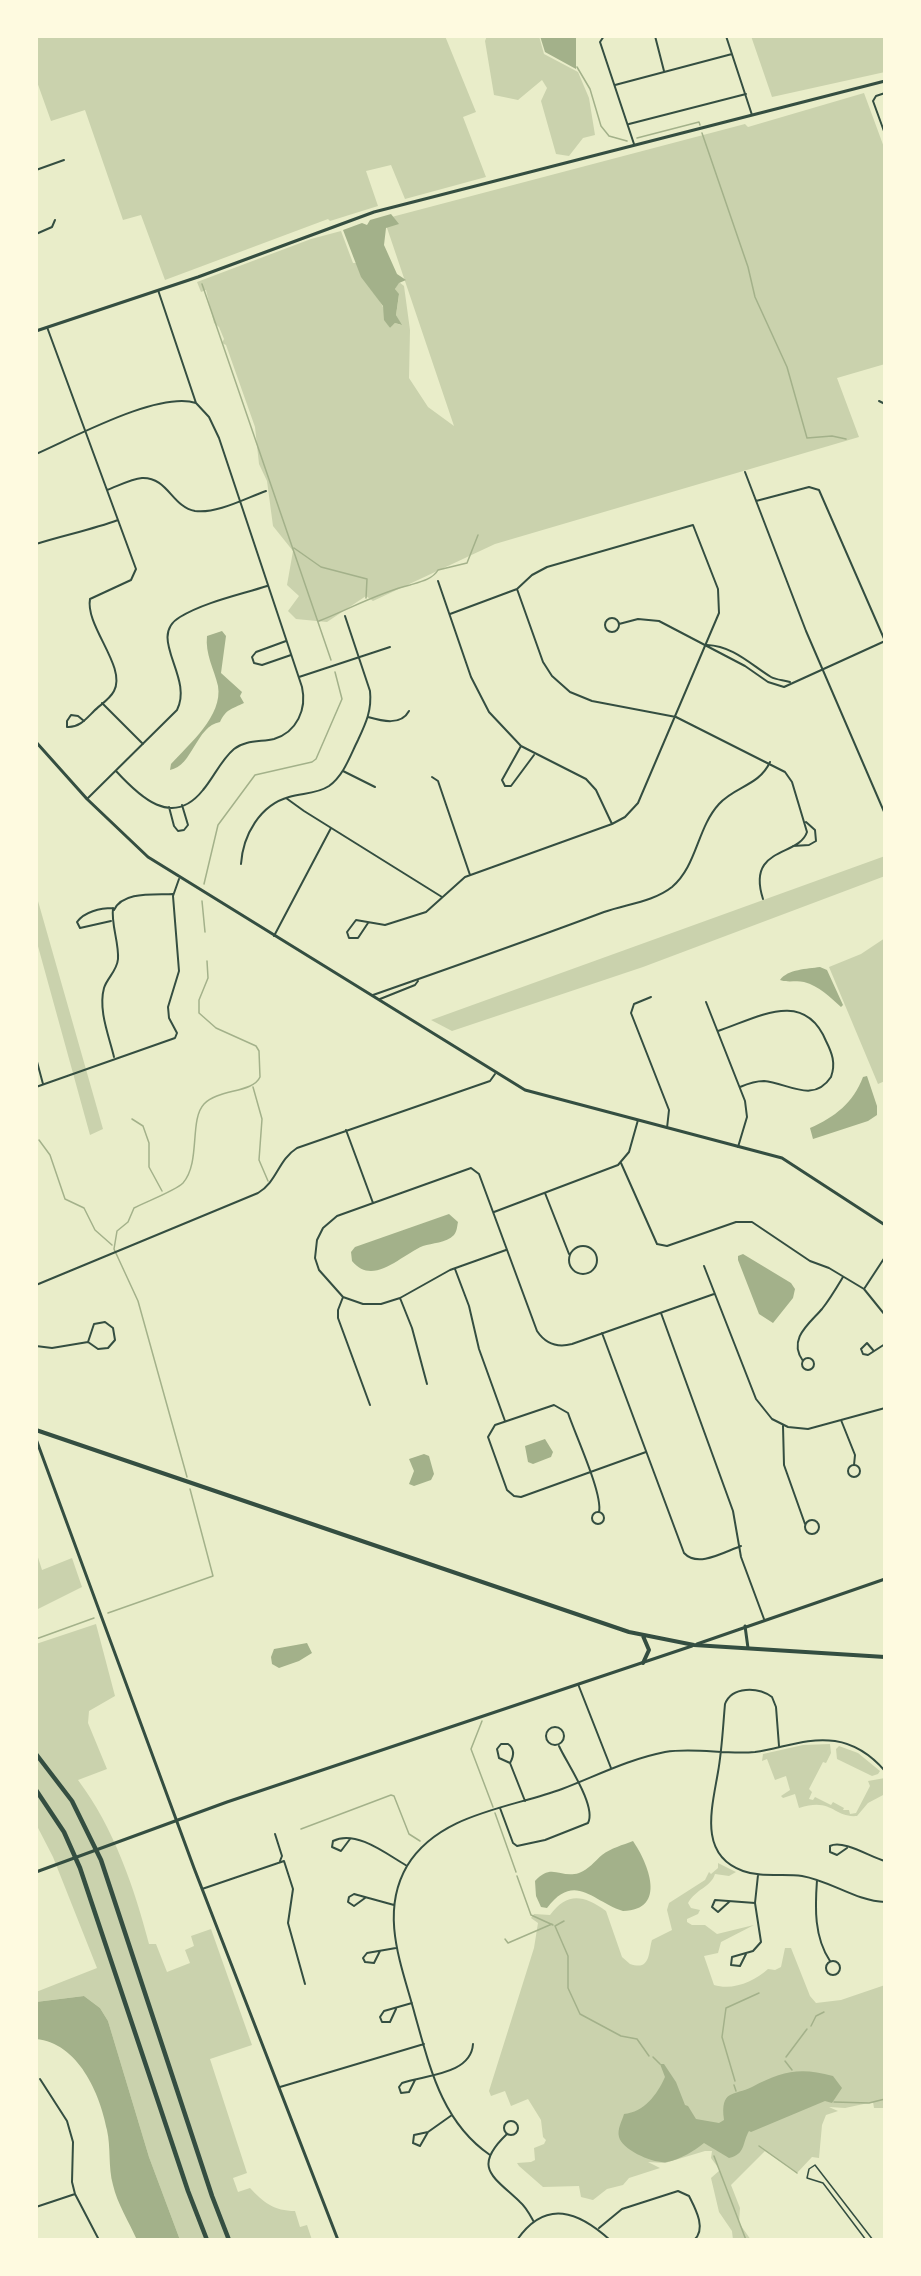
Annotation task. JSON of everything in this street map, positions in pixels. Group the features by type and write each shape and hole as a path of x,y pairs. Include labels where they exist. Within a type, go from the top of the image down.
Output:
{"highway":[{"path":"36,1754 72,1802 93,1839 212,2196 230,2240"},
{"path":"36,1790 71,1848 80,1868 188,2191 207,2240"}],"main road":[{"path":"36,1430 605,1625 642,1635 694,1645 885,1657"},
{"path":"642,1635 649,1650 643,1662"}],"street":[{"path":"604,36 600,42 634,144"},
{"path":"655,36 664,71"},
{"path":"726,36 752,116"},
{"path":"615,85 732,54"},
{"path":"36,331 158,290 374,212 885,81"},
{"path":"885,93 876,96 873,101 885,134"},
{"path":"629,124 746,94"},
{"path":"36,170 64,160"},
{"path":"36,234 52,227 55,220"},
{"path":"116,771 144,800 169,807 182,805 198,796 237,747 274,739 291,729 303,706 304,693 217,430 196,404 158,290"},
{"path":"47,327 136,569 136,575 132,580 92,597 89,606 117,679 112,694 84,721 75,728 67,727 67,721 71,715 78,716 84,721"},
{"path":"36,454 84,431 169,401 196,404"},
{"path":"879,401 885,404"},
{"path":"745,472 821,668 885,814"},
{"path":"107,490 145,478 162,484 179,504 190,510 208,511 266,491"},
{"path":"619,624 615,618 610,618 606,620 605,627 612,632 618,628 619,624 638,619 652,620 706,645 777,687 885,641 819,490 809,487 756,501"},
{"path":"36,544 68,533 91,531 118,520"},
{"path":"368,923 358,938 349,938 347,932 359,919 380,925 397,923 426,912 452,886 470,875 612,824 625,817 638,803 676,717 718,620 720,602 718,589 693,525 547,567 532,575 517,589 450,614"},
{"path":"438,581 479,695 496,721 521,746 586,779 596,790 612,824"},
{"path":"87,799 177,710 181,702 181,680 167,642 167,632 172,623 186,614 267,585"},
{"path":"517,589 539,655 547,669 563,687 592,701 676,717 770,762 789,777 807,832 804,839 777,853 764,867 760,885 763,898"},
{"path":"241,864 243,848 252,828 265,811 286,798 325,788 343,771 368,717 370,691 345,616"},
{"path":"286,641 256,652 252,657 254,663 262,665 291,655"},
{"path":"706,645 716,646 737,654 751,661 772,678 791,682"},
{"path":"299,678 390,647"},
{"path":"102,703 143,744"},
{"path":"368,717 398,721 404,718 409,711"},
{"path":"36,742 87,799 148,857 179,879 380,999 495,1074 525,1090 782,1158 885,1225"},
{"path":"521,746 504,773 502,780 505,786 511,786 534,754"},
{"path":"373,995 418,981 615,908 655,897 673,886 686,870 709,819 718,805 728,796 759,779 770,762"},
{"path":"343,771 375,787"},
{"path":"432,777 438,781 470,875"},
{"path":"286,798 442,897"},
{"path":"169,807 174,826 178,831 184,830 188,825 182,805"},
{"path":"790,846 810,845 816,841 815,830 805,822"},
{"path":"274,936 331,828"},
{"path":"36,1087 114,1057 173,1040 176,1035 168,1013 180,971 173,894 179,879"},
{"path":"112,921 80,928 77,922 81,915 113,908 114,910 120,902 133,897 173,894"},
{"path":"113,908 112,921 118,958 116,968 105,984 102,1003 114,1057"},
{"path":"380,999 415,985 418,981"},
{"path":"651,997 634,1004 631,1013 669,1110 667,1128"},
{"path":"706,1002 745,1101 747,1117 738,1147"},
{"path":"718,1031 776,1011 793,1010 816,1022 833,1058 831,1077 816,1090 802,1091 762,1081 740,1086"},
{"path":"36,1058 44,1084"},
{"path":"36,1285 258,1193 272,1184 288,1153 297,1148 490,1081 495,1074"},
{"path":"493,1212 621,1163 629,1152 638,1120"},
{"path":"346,1130 373,1203"},
{"path":"621,1163 635,1190 652,1239 660,1245 667,1246 736,1222 748,1221 810,1260 864,1289 885,1315"},
{"path":"506,1250 455,1269 400,1298 372,1304 343,1297 319,1270 315,1258 317,1240 323,1228 337,1216 472,1167 479,1174 539,1335 553,1344 572,1344 714,1294"},
{"path":"545,1193 570,1256 570,1265 577,1272 586,1274 596,1265 597,1256 588,1247 579,1246 570,1256"},
{"path":"864,1289 885,1257"},
{"path":"704,1266 759,1405 767,1415 783,1426 808,1429 885,1408"},
{"path":"455,1269 469,1306 479,1349 506,1421"},
{"path":"803,1361 812,1359 813,1368 806,1370 803,1367 798,1348 802,1331 824,1307 843,1277"},
{"path":"343,1297 338,1310 338,1318 370,1405"},
{"path":"400,1298 412,1328 427,1384"},
{"path":"660,1312 733,1511 741,1546 741,1557 764,1619"},
{"path":"36,1346 51,1348 87,1342 98,1349 108,1348 115,1340 113,1328 105,1322 94,1324 87,1342"},
{"path":"602,1333 686,1556 699,1561 741,1546"},
{"path":"873,1350 867,1343 861,1349 866,1356 885,1344"},
{"path":"599,1512 604,1516 604,1520 597,1525 592,1517 599,1512 601,1504 589,1472 568,1413 554,1405 495,1425 488,1437 507,1490 514,1496 521,1497 589,1472 646,1452"},
{"path":"841,1420 855,1455 854,1465 848,1472 852,1477 860,1472 854,1465"},
{"path":"783,1426 784,1465 805,1528 809,1534 816,1533 819,1529 818,1522 813,1520 805,1524"},
{"path":"36,1439 202,1889 338,2240"},
{"path":"36,1872 177,1821 885,1579"},
{"path":"746,1626 748,1648"},
{"path":"578,1684 611,1768"},
{"path":"779,1747 774,1700 766,1693 746,1690 734,1692 726,1701 710,1809 712,1839 718,1852 729,1863 758,1875 792,1875 817,1880 856,1896 885,1902"},
{"path":"500,1808 514,1845 521,1846 545,1840 589,1822 590,1816 579,1782 559,1746 548,1739 547,1733 552,1727 561,1730 563,1737 559,1746"},
{"path":"490,2155 474,2142 452,2115 432,2075 396,1948 394,1905 399,1884 407,1866 421,1849 441,1833 500,1808 579,1782 611,1768 664,1753 690,1750 754,1752 812,1740 847,1744 866,1753 885,1771"},
{"path":"510,1763 514,1755 512,1748 508,1744 501,1744 497,1749 499,1758 510,1763 525,1800"},
{"path":"275,1834 293,1889 288,1923 305,1984"},
{"path":"350,1839 341,1851 332,1847 335,1839 350,1839 365,1842 407,1866"},
{"path":"848,1848 837,1855 830,1852 830,1846 835,1844 871,1853 885,1861"},
{"path":"202,1889 282,1861"},
{"path":"746,1954 740,1966 732,1965 733,1956 757,1949 762,1939 754,1903 758,1875"},
{"path":"817,1880 818,1931 830,1961"},
{"path":"365,1898 354,1906 348,1902 352,1894 394,1905"},
{"path":"729,1902 718,1912 712,1907 715,1900 754,1903"},
{"path":"380,1952 374,1964 365,1962 366,1953 396,1948"},
{"path":"830,1961 835,1961 840,1966 836,1974 831,1975 826,1971 826,1966 830,1961"},
{"path":"396,2009 390,2022 382,2022 382,2013 412,2003"},
{"path":"278,2087 423,2044"},
{"path":"415,2080 410,2092 401,2093 400,2084 461,2065 472,2052 472,2044"},
{"path":"40,2079 63,2110 71,2132 75,2194 99,2240"},
{"path":"428,2132 420,2146 413,2144 414,2135 428,2132 452,2115"},
{"path":"515,2122 517,2131 513,2135 507,2134 506,2123 515,2122"},
{"path":"507,2134 490,2155 489,2167 494,2180 521,2203 534,2222"},
{"path":"599,2229 622,2209 678,2191 689,2196 700,2225 700,2233 694,2240"},
{"path":"36,2207 75,2194"},
{"path":"517,2240 534,2222 547,2216 564,2214 580,2217 599,2229 610,2240"}],"lane":[{"path":"866,2240 823,2183 807,2178 809,2169 815,2165 873,2240"}],"shaded area":[{"path":"36,36 445,36 476,112 463,117 486,177 405,199 391,165 366,171 378,206 330,221 328,219 165,280 141,215 123,220 85,110 51,121 36,79"},
{"path":"487,36 539,36 544,54 578,72 589,98 595,135 583,138 569,156 556,154 541,101 547,88 542,80 518,100 494,95 485,41"},
{"path":"540,36 576,36 576,69 545,52"},
{"path":"751,36 885,36 885,72 772,97"},
{"path":"864,93 885,150 885,364 837,378 859,437 495,544 373,601 366,596 327,622 296,619 288,611 299,596 287,585 293,551 273,526 267,481 259,464 255,427 226,345 222,343 224,339 219,327 214,323 206,290 201,292 197,282 311,239 341,231 353,263 358,263 365,281 382,305 390,328 395,323 401,325 396,315 399,295 395,289 399,282 404,286 410,330 409,378 428,407 454,426 384,219 745,124 748,127"},
{"path":"391,214 399,224 386,228 384,245 397,274 406,280 399,283 395,289 399,294 396,315 402,325 395,323 390,328 384,320 383,306 361,277 343,230 362,223 367,225 370,220"},
{"path":"222,631 226,636 221,673 242,692 240,696 244,703 230,710 220,722 205,731 184,761 178,767 170,770 171,764 203,729 215,708 218,686 209,655 207,636"},
{"path":"885,856 885,876 643,967 452,1031 431,1020"},
{"path":"36,894 103,1129 90,1135 36,939"},
{"path":"885,938 885,1081 878,1084 829,967 861,954"},
{"path":"820,967 827,970 843,1005 841,1007 815,986 801,981 780,980 783,976 793,972"},
{"path":"867,1076 877,1106 877,1115 868,1121 813,1139 810,1128 842,1108 854,1094 863,1077"},
{"path":"449,1214 458,1222 455,1233 447,1240 423,1246 378,1270 369,1271 360,1268 352,1261 351,1252 355,1247"},
{"path":"743,1254 791,1283 795,1289 793,1298 773,1323 759,1314 738,1260 738,1256"},
{"path":"545,1439 553,1452 551,1457 533,1464 528,1462 525,1446"},
{"path":"424,1454 429,1456 434,1474 431,1480 414,1486 409,1484 414,1471 409,1459"},
{"path":"36,1551 42,1570 72,1558 82,1587 36,1610"},
{"path":"96,1624 115,1696 89,1711 88,1723 107,1769 78,1780 91,1798 112,1838 137,1901 149,1944 156,1944 167,1972 190,1963 185,1950 194,1946 191,1936 211,1929 252,2045 210,2059 247,2173 233,2178 238,2192 250,2188 270,2205 295,2211 300,2227 307,2225 312,2240 180,2240 149,2157 108,2021 100,2008 84,1996 36,2002 36,1992 97,1968 53,1857 36,1824 36,1644"},
{"path":"307,1643 312,1653 299,1661 279,1668 272,1664 271,1657 274,1649"},
{"path":"830,1744 831,1753 826,1763 823,1762 809,1789 812,1792 809,1799 813,1800 815,1797 831,1805 833,1802 844,1808 843,1810 849,1810 850,1814 856,1813 870,1786 868,1781 885,1778 885,1794 868,1803 857,1816 849,1816 819,1805 799,1808 795,1794 783,1798 781,1796 790,1790 786,1776 775,1780 767,1759 762,1761 763,1754 803,1745"},
{"path":"839,1746 858,1753 880,1771 872,1776 837,1759 836,1749"},
{"path":"633,1841 648,1873 650,1894 646,1903 637,1909 623,1911 575,1890 557,1897 547,1908 541,1907 536,1896 535,1881 541,1875 551,1872 579,1873 602,1855"},
{"path":"718,1863 736,1872 729,1876 715,1874 710,1882 695,1894 688,1903 691,1908 700,1910 698,1914 687,1919 687,1922 692,1925 705,1925 717,1934 754,1925 721,1942 718,1953 704,1956 714,1985 736,1986 750,1981 768,1969 775,1970 781,1967 785,1948 791,1948 810,1996 816,2003 841,2000 885,1985 885,2108 874,2108 873,2102 845,2108 829,2107 838,2111 826,2115 822,2125 819,2158 812,2157 797,2173 765,2151 731,2185 740,2208 739,2223 751,2240 733,2240 732,2231 719,2212 711,2178 720,2170 711,2158 712,2151 665,2163 648,2162 660,2168 629,2178 623,2185 607,2189 593,2200 581,2197 579,2186 543,2187 517,2163 535,2160 534,2148 544,2144 546,2140 543,2137 541,2120 528,2099 511,2106 505,2091 491,2096 489,2091 534,1948 538,1923 531,1918 534,1914 550,1915 563,1903 575,1898 590,1901 606,1911 622,1957 630,1964 642,1965 647,1960 652,1940 672,1930 667,1910 669,1903 705,1880 709,1872 711,1874 718,1868"},
{"path":"84,1996 100,2008 108,2021 149,2157 180,2240 137,2240 120,2206 111,2178 107,2130 93,2086 85,2072 64,2050 36,2039 36,2002"},
{"path":"660,2064 664,2064 676,2082 685,2105 696,2119 719,2123 724,2120 723,2110 726,2098 782,2074 801,2071 821,2073 833,2076 842,2088 832,2103 825,2101 749,2131 741,2151 734,2156 729,2158 704,2143 682,2157 661,2162 632,2151 621,2142 619,2137 619,2128 624,2114 644,2106 658,2090 665,2077"}],"waterway":[{"path":"577,67 590,89 601,126 609,136 627,141"},
{"path":"637,138 699,122 700,125"},
{"path":"702,133 748,267 755,297 787,367 807,438 832,436 846,439"},
{"path":"202,284 331,660"},
{"path":"319,621 386,592 426,580 438,570 467,563 478,535"},
{"path":"294,548 321,567 367,579 366,598"},
{"path":"204,884 218,825 255,775 312,762 316,759 342,699 335,672"},
{"path":"202,901 205,932"},
{"path":"187,1477 138,1301 114,1249 117,1231 128,1222 134,1208 183,1183 192,1164 197,1120 204,1104 210,1099 250,1086 260,1077 259,1051 256,1046 216,1028 199,1013 199,1000 208,978 207,961"},
{"path":"253,1087 262,1119 259,1160 268,1181"},
{"path":"132,1119 143,1126 149,1143 149,1167 162,1191"},
{"path":"39,1140 50,1155 65,1199 84,1208 95,1230 112,1245"},
{"path":"108,1613 213,1576 190,1489"},
{"path":"36,1639 94,1618"},
{"path":"482,1721 471,1749 493,1807"},
{"path":"301,1829 391,1795 394,1796 409,1834 420,1841"},
{"path":"495,1813 516,1872"},
{"path":"517,1876 531,1915 553,1925"},
{"path":"564,1921 555,1926 568,1956 568,1988 580,2014 621,2036 637,2039 649,2056"},
{"path":"505,1939 508,1943 552,1924"},
{"path":"735,2081 722,2037 726,2008 759,1993"},
{"path":"811,2026 816,2016 824,2012"},
{"path":"786,2057 807,2029"},
{"path":"653,2057 660,2064"},
{"path":"785,2061 792,2070"},
{"path":"734,2085 736,2091"},
{"path":"834,2102 869,2103 885,2099"},
{"path":"759,2146 797,2173"},
{"path":"714,2156 746,2240"}]}
